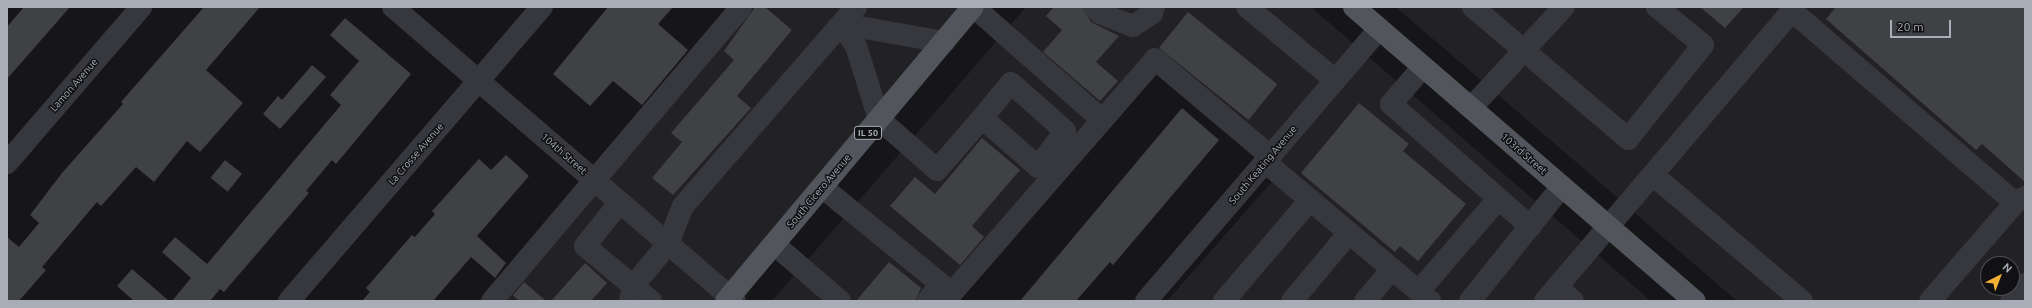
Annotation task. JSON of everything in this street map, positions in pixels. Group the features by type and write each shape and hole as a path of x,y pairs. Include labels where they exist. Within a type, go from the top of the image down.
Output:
{"main road":[{"name":"South Cicero Avenue","path":"730,300 774,244 974,7"},
{"name":"103rd Street","path":"1354,7 1695,301"}],"street":[{"name":"Lamon Avenue","path":"7,163 141,7"},
{"name":"104th Street","path":"393,7 620,202 730,300"},
{"name":"La Crosse Avenue","path":"290,301 542,7"},
{"path":"492,301 741,7"},
{"path":"632,293 668,244 683,206 856,7"},
{"path":"974,7 1102,120"},
{"path":"1094,7 1100,13 1133,26 1152,13 1154,7"},
{"path":"1247,7 1335,80"},
{"path":"1473,7 1628,139 1703,45 1657,7"},
{"path":"1471,108 1564,7"},
{"path":"1573,301 1551,294 1794,9 2020,200 1930,301"},
{"path":"842,24 944,42"},
{"path":"842,24 856,46 879,120 937,170 1011,83 1065,131 1045,173"},
{"name":"South Keating Avenue","path":"1146,301 1379,29"},
{"path":"945,301 1045,173 1102,120 1156,59 1268,159 1310,200 1425,296 1498,199"},
{"path":"1423,67 1391,104 1531,227"},
{"path":"982,118 1045,173"},
{"path":"1653,175 1802,301"},
{"path":"1470,301 1531,227 1562,186"},
{"path":"822,187 941,284 927,301"},
{"path":"1224,301 1310,200"},
{"path":"620,202 585,246 632,293 651,301"},
{"path":"1292,301 1349,233"},
{"path":"774,244 840,301"},
{"path":"1365,301 1392,269"},
{"path":"2011,301 2025,284"}],"shaded area":[{"path":"741,7 973,7 726,301 492,301"},
{"path":"1026,7 1311,7 1651,301 1167,301 1283,169 1155,59 945,301 772,301"},
{"path":"1396,7 2025,7 2025,301 1737,301"}],"building":[{"path":"24,7 70,7 7,79 7,27"},
{"path":"204,7 260,7 206,70 243,103 200,152 187,141 154,182 136,167 101,206 97,202 42,267 46,270 19,301 7,301 7,237 19,247 39,223 30,215 62,173 123,104 121,102"},
{"path":"608,7 673,7 658,24 688,50 642,105 613,81 590,106 553,74"},
{"path":"755,7 765,7 792,30 737,96 751,108 673,195 652,178 682,142 671,133 734,60 724,51"},
{"path":"1054,7 1082,7 1091,22 1119,36 1096,62 1118,81 1100,101 1043,52 1062,30 1046,16"},
{"path":"1700,7 1744,7 1725,28"},
{"path":"1836,7 2025,7 2025,182 1982,144 1976,150 1826,19"},
{"path":"1188,12 1277,84 1248,120 1159,48"},
{"path":"345,18 411,74 336,164 332,160 306,191 309,193 224,292 220,289 210,301 172,301 191,278 162,252 175,237 207,264 341,105 330,95 359,61 330,35"},
{"path":"312,65 326,77 280,129 263,114 278,96 282,100"},
{"path":"1359,103 1409,144 1403,151 1466,204 1418,261 1400,246 1395,252 1301,173"},
{"path":"1182,108 1219,140 1113,265 1110,262 1076,301 1020,301"},
{"path":"982,138 1020,170 972,226 984,237 960,265 890,206 915,177 935,194"},
{"path":"506,155 529,176 477,236 506,263 495,278 471,257 433,301 362,301 370,292 366,288 412,235 415,237 435,214 432,211 479,159 491,170"},
{"path":"225,160 242,174 228,192 211,178"},
{"path":"889,262 921,288 915,301 856,301"},
{"path":"585,263 607,283 591,301 551,301"},
{"path":"132,269 169,301 134,301 117,286"},
{"path":"524,282 546,301 519,301 513,295"}]}
